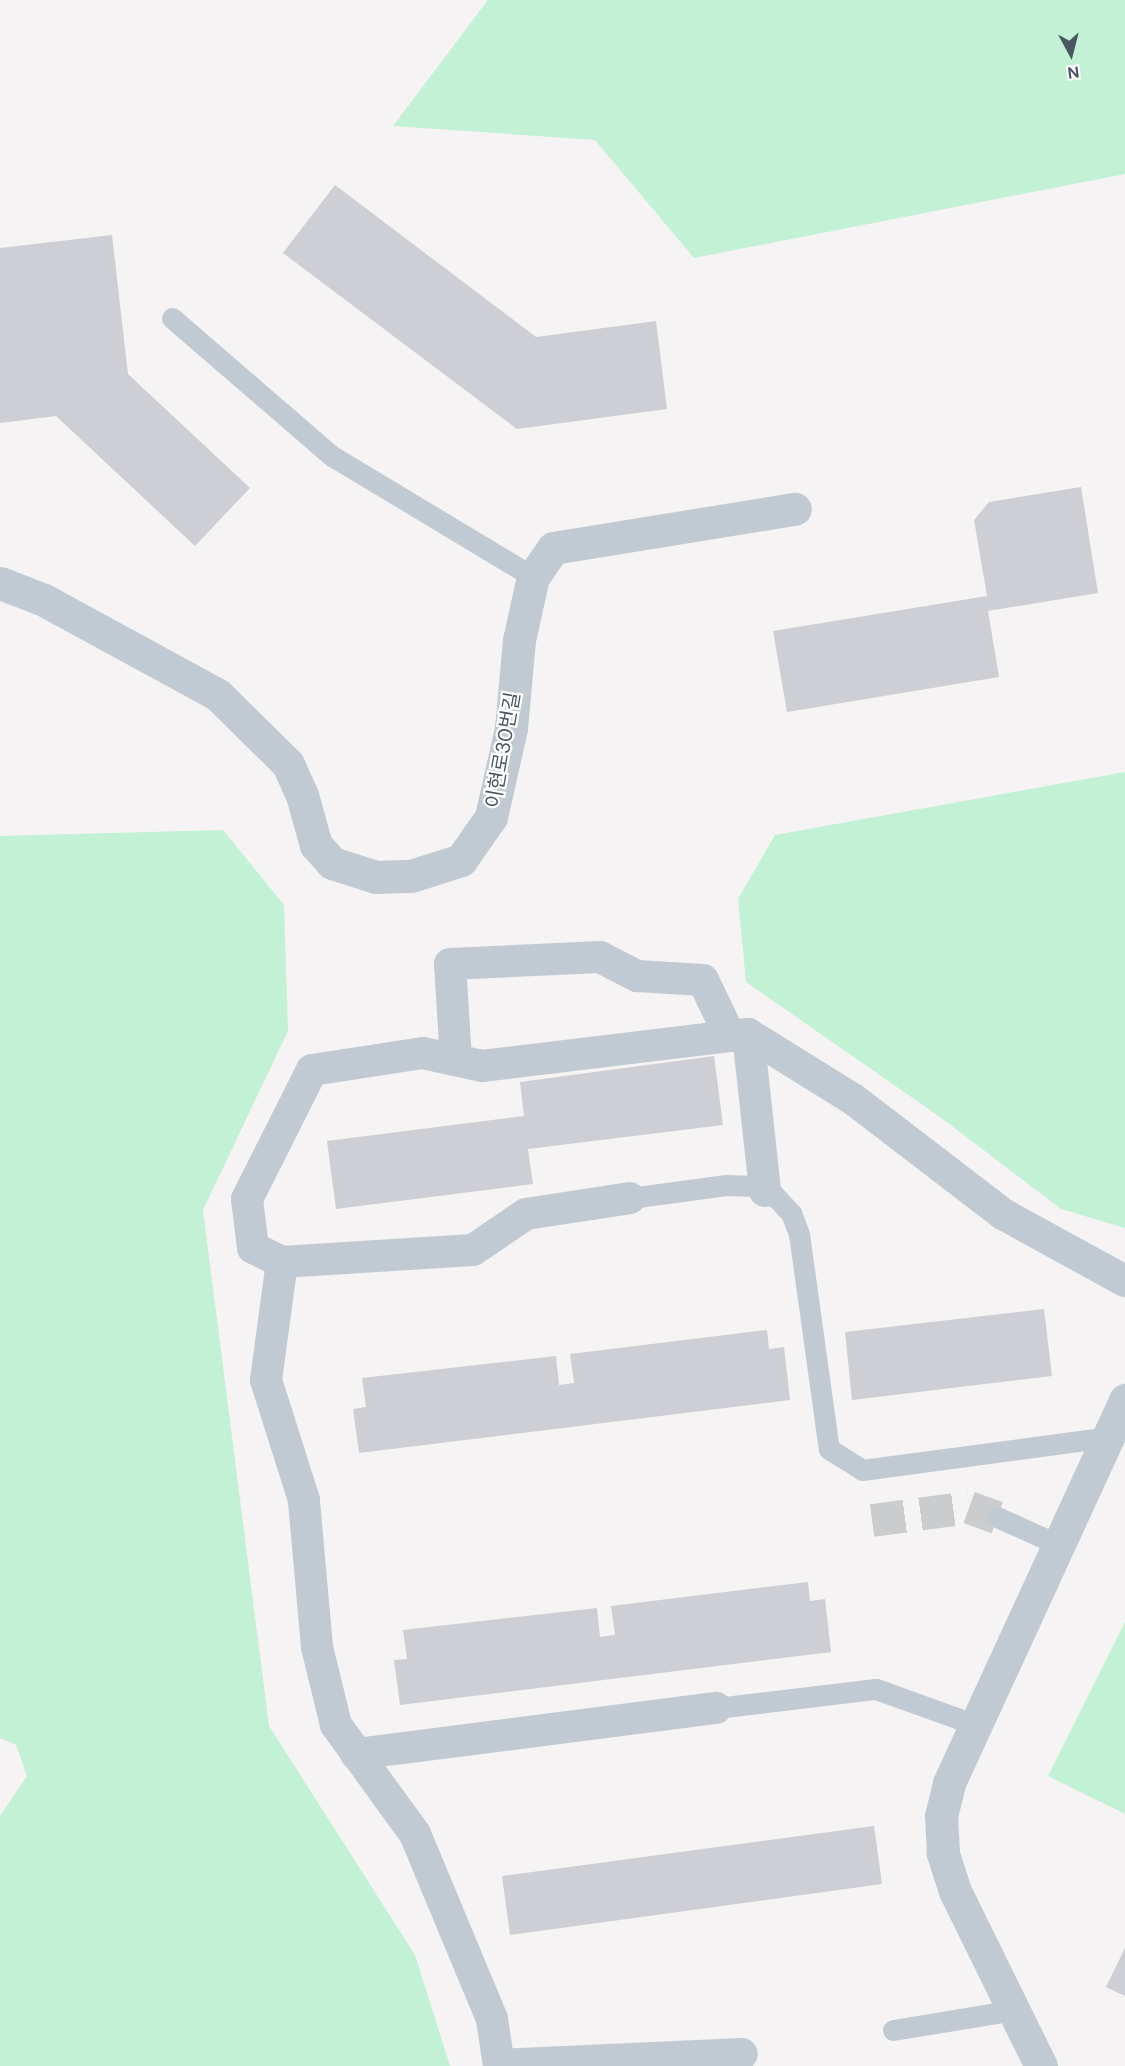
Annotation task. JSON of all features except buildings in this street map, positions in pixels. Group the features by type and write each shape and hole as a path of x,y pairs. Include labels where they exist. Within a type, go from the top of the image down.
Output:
{"street":[{"name":"이현로30번길","path":"0,583 44,600 219,695 288,764 302,795 316,845 332,863 376,877 411,876 461,860 491,817 511,728 519,640 532,577 553,548 795,509"},
{"path":"456,1060 450,964 600,957 638,976 703,980 739,1035 765,1191"},
{"path":"630,1198 526,1214 473,1250 282,1262 253,1248 247,1200 312,1070 423,1053 482,1066 739,1035 853,1099 1003,1214 1125,1281"},
{"path":"282,1262 266,1380 304,1500 317,1647 336,1725 415,1834 492,2019 499,2066 742,2054"},
{"path":"1041,2066 955,1891 943,1853 941,1816 949,1783 1125,1400"},
{"path":"356,1754 716,1708"}],"lane":[{"path":"172,318 332,456 532,577"},
{"path":"630,1198 726,1185 765,1191 791,1213 800,1234 829,1449 862,1470 1108,1437"},
{"path":"997,1517 1059,1545"},
{"path":"716,1708 876,1689 976,1725"},
{"path":"894,2030 1015,2010"}],"green space":[{"path":"488,0 1125,0 1125,174 694,258 595,140 393,126"},
{"path":"1125,772 1125,1228 1061,1209 940,1117 746,982 738,899 775,835"},
{"path":"223,830 284,905 288,1031 203,1210 269,1726 415,1955 450,2066 0,2066 0,1816 27,1776 16,1745 0,1738 0,836"},
{"path":"1125,1622 1125,1814 1048,1776"}],"tunnel":[{"path":"872,1520 969,1507 997,1517"}]}
